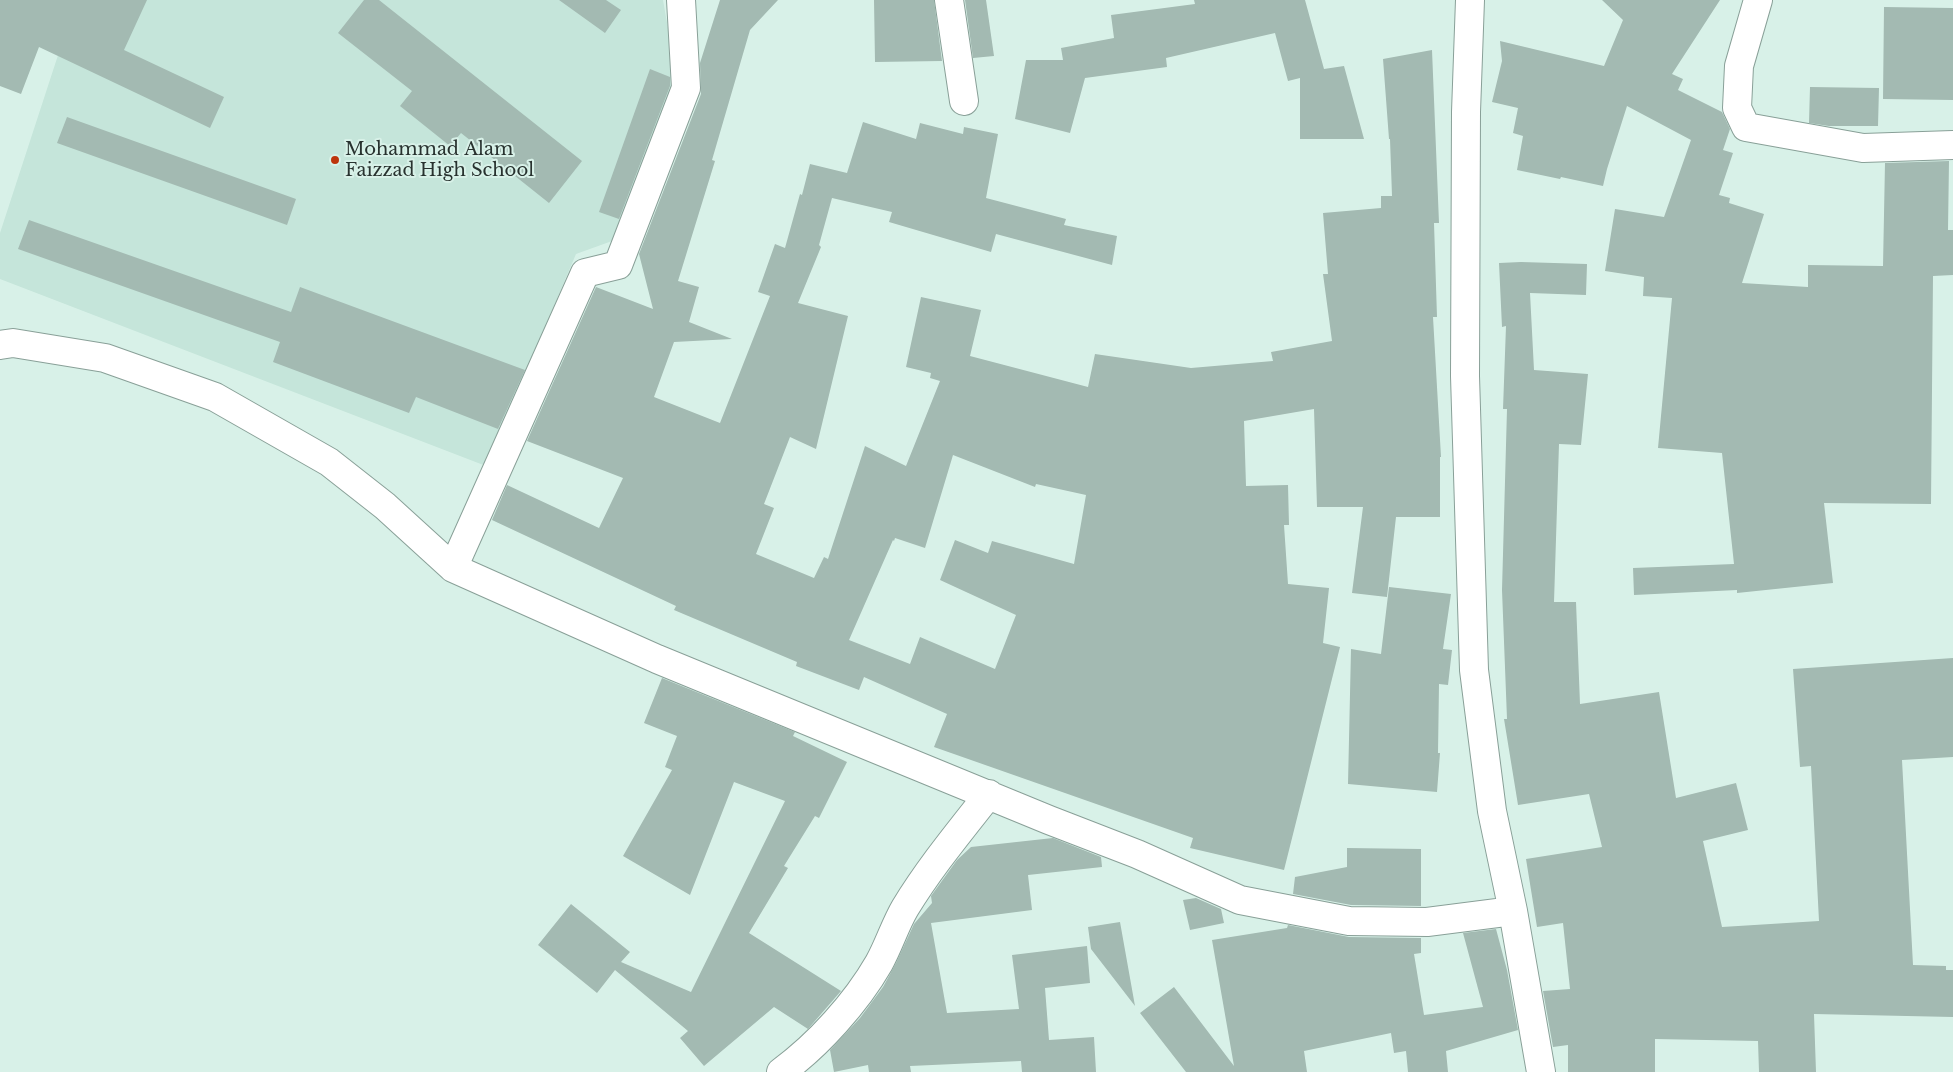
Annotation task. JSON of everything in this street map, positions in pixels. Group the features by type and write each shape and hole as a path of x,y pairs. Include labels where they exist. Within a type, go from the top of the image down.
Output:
{"street":[{"path":"453,568 585,273 618,265 686,88 681,0"},
{"path":"949,0 964,102"},
{"path":"1470,0 1466,122 1465,376 1474,670 1492,811 1513,911 1541,1072"},
{"path":"1758,0 1739,66 1737,108 1746,127 1863,148 1953,146"},
{"path":"0,345 13,343 105,358 215,397 329,462 385,506 453,568 657,659 1049,820 1137,854 1240,900 1349,921 1427,922 1513,911"},
{"path":"780,1072 804,1055 845,1011 879,963 904,909 931,868 988,794"}],"shaded area":[{"name":"Mohammad Alam Faizzad High School","path":"76,0 663,0 678,86 612,241 576,254 486,466 0,279 0,233"}],"building":[{"path":"0,0 147,0 124,50 224,97 210,128 39,47 21,94 0,86"},
{"path":"364,0 379,0 582,161 549,203 461,133 450,146 400,106 412,91 338,33"},
{"path":"559,0 606,0 621,10 605,33"},
{"path":"720,0 778,0 750,30 712,160 715,161 678,281 699,287 689,322 732,339 674,342 654,397 720,423 770,296 758,292 775,244 785,248 810,164 847,173 863,122 916,139 920,123 963,134 964,127 998,134 986,198 1066,219 1064,225 1117,236 1112,265 996,234 991,252 889,222 892,212 832,198 819,245 821,247 798,303 848,316 816,449 790,437 764,504 774,508 756,554 814,578 824,557 828,559 865,446 906,466 940,381 930,378 931,373 906,367 921,297 981,310 970,356 1088,387 1095,354 1191,368 1273,361 1271,352 1332,341 1323,274 1328,274 1323,213 1381,208 1381,196 1392,196 1390,139 1383,59 1432,50 1439,223 1434,223 1437,317 1433,317 1441,457 1440,517 1396,517 1387,597 1352,593 1363,507 1317,507 1314,409 1244,421 1246,486 1288,485 1289,525 1284,525 1288,584 1329,588 1323,643 1340,647 1284,870 1190,848 1193,838 934,747 947,714 864,677 859,690 796,666 797,662 674,610 676,606 492,520 507,485 599,528 623,478 527,441 596,287 653,309 639,254 701,94 700,63","holes":["953,455 1035,487 1036,484 1086,495 1074,564 992,541 988,553 955,540 940,580 1016,615 995,669 920,637 910,664 849,640 893,540 895,538 925,548"]},
{"path":"874,0 934,0 942,61 875,62"},
{"path":"965,0 986,0 994,56 973,58"},
{"path":"1194,0 1305,0 1324,69 1344,66 1364,139 1300,139 1300,78 1288,81 1275,33 1166,58 1167,67 1085,78 1070,133 1015,119 1026,60 1063,60 1061,48 1114,38 1111,15 1195,4"},
{"path":"1602,0 1720,0 1672,74 1683,79 1678,90 1722,112 1730,129 1723,150 1733,153 1719,195 1730,198 1729,203 1764,214 1742,283 1808,287 1808,265 1883,266 1885,163 1949,161 1948,230 1953,230 1953,275 1933,276 1931,504 1824,503 1833,583 1737,593 1737,590 1634,595 1633,568 1734,564 1722,453 1658,448 1672,298 1643,296 1644,277 1605,271 1615,209 1664,217 1691,140 1627,106 1603,186 1561,177 1560,179 1517,170 1523,136 1513,133 1518,108 1492,102 1502,61 1500,41 1604,66 1623,20"},
{"path":"1884,7 1953,8 1953,100 1883,99"},
{"path":"650,69 670,77 670,86 619,219 599,212"},
{"path":"1810,87 1879,88 1878,126 1829,126 1809,123"},
{"path":"67,117 296,199 287,225 57,143"},
{"path":"29,220 291,312 300,287 525,370 498,429 416,397 409,413 273,362 280,342 18,249"},
{"path":"1499,263 1587,264 1586,295 1530,293 1534,370 1588,374 1581,445 1559,444 1554,602 1576,602 1580,704 1659,692 1676,798 1736,783 1748,830 1703,841 1722,927 1819,921 1811,766 1800,767 1793,669 1953,658 1953,757 1902,760 1913,965 1946,966 1946,970 1953,970 1953,1017 1814,1014 1816,1072 1759,1072 1758,1041 1655,1039 1655,1072 1568,1072 1568,1045 1553,1047 1543,991 1570,989 1563,923 1537,927 1526,859 1602,847 1589,794 1518,805 1504,719 1507,719 1502,590 1507,409 1503,409 1506,326 1502,327"},
{"path":"1389,587 1451,594 1443,649 1452,650 1448,685 1439,684 1438,753 1440,753 1437,792 1348,784 1351,649 1381,654"},
{"path":"662,678 795,732 793,736 847,762 819,818 815,816 784,866 788,868 749,933 841,991 808,1029 774,1007 704,1066 680,1038 688,1031 615,970 597,993 538,945 571,904 630,952 621,962 691,992 785,801 734,782 690,895 623,856 672,770 665,767 677,736 644,723"},
{"path":"1053,838 1101,857 1102,867 1028,875 1032,910 931,923 947,1013 1019,1009 1012,955 1087,946 1090,983 1045,988 1049,1040 1094,1037 1096,1072 1022,1072 1021,1061 910,1066 911,1072 869,1072 868,1065 834,1072 830,1050 860,1018 883,987 914,924 932,903 931,896 957,860 971,847"},
{"path":"1347,848 1421,849 1421,906 1351,905 1293,894 1295,877 1347,867"},
{"path":"1196,898 1221,909 1224,923 1190,930 1183,900"},
{"path":"1120,922 1135,1006 1091,949 1088,927"},
{"path":"1288,925 1349,937 1421,938 1421,953 1414,954 1424,1015 1483,1007 1463,933 1496,929 1507,970 1518,1030 1446,1051 1448,1072 1408,1072 1406,1051 1394,1053 1391,1033 1304,1051 1307,1072 1186,1072 1140,1013 1174,987 1234,1066 1212,940 1287,928"}],"place":[{"name":"Mohammad Alam Faizzad High School","path":"335,160"}]}
